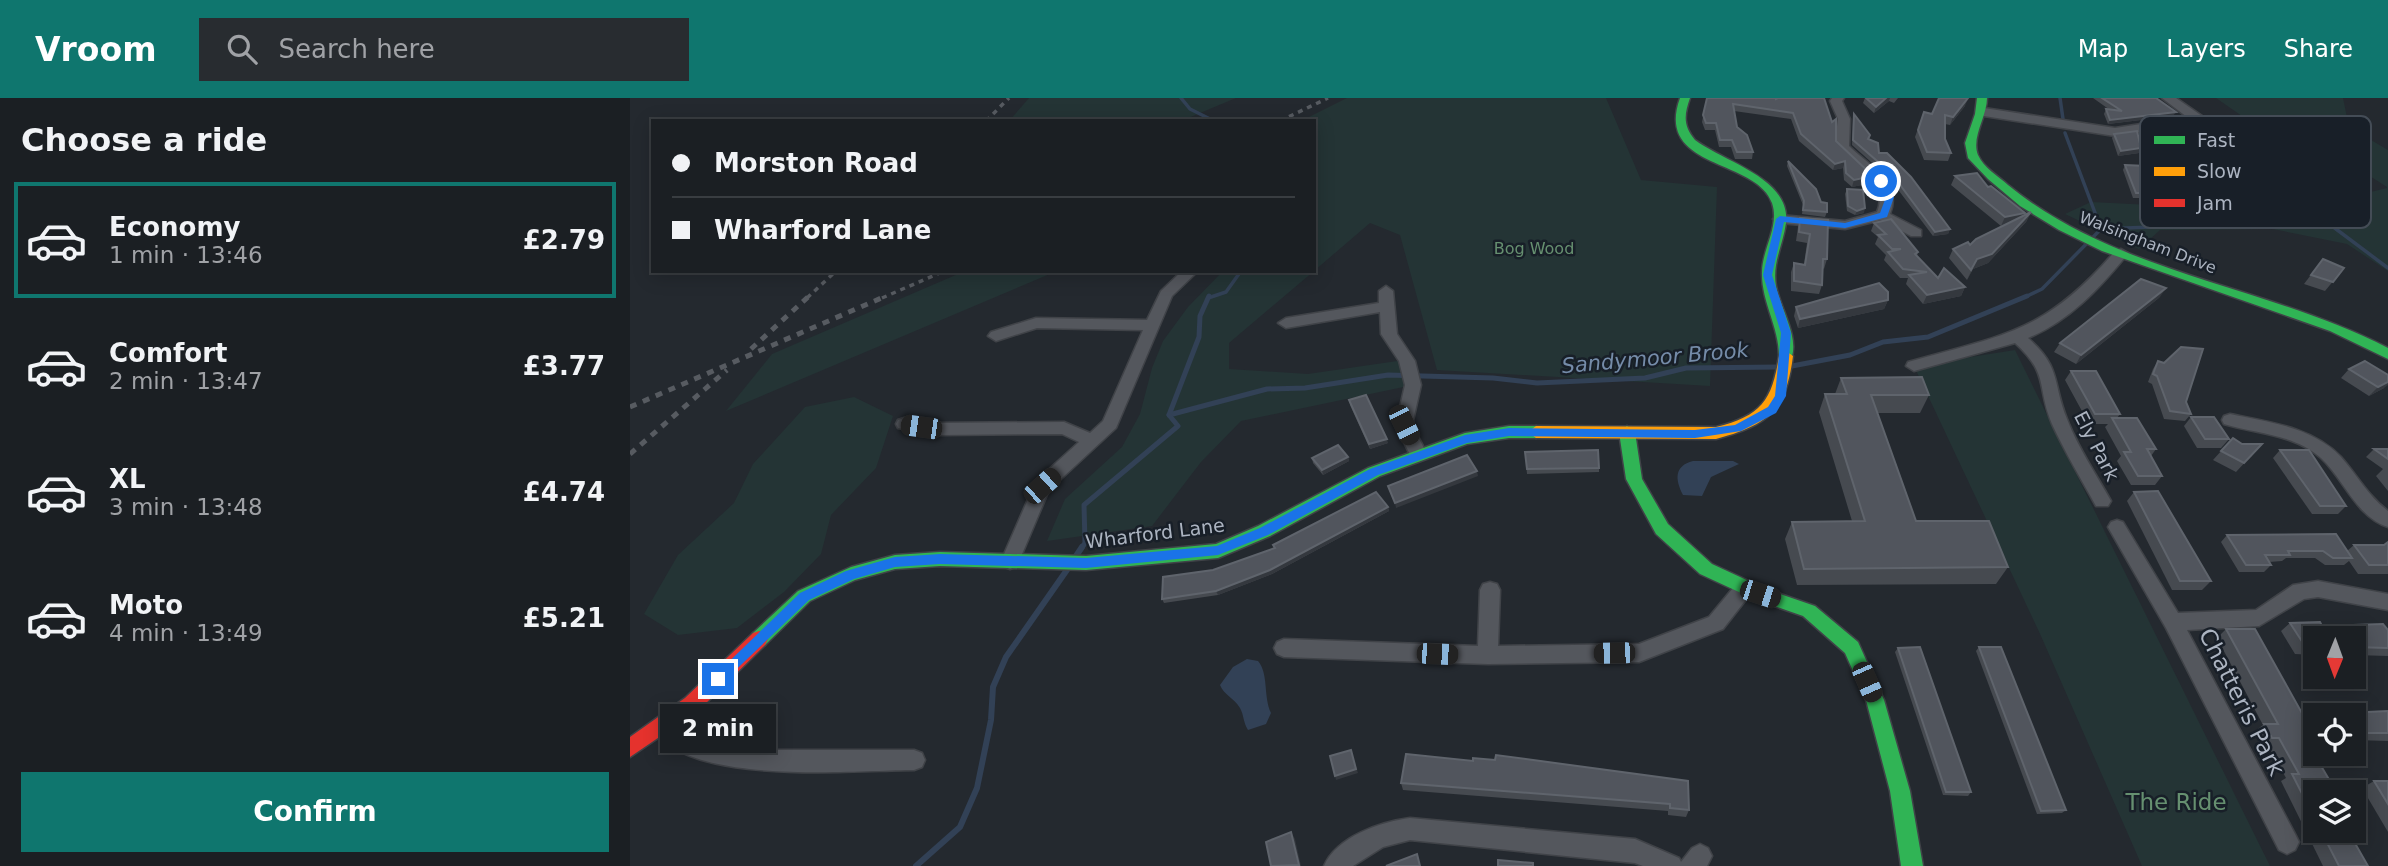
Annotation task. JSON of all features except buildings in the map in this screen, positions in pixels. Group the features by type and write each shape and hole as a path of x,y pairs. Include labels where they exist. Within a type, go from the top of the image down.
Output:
{"street":[{"path":"1685,98 1681,125 1693,146 1708,156 1758,177 1768,186 1779,204 1780,219 1845,225 1884,215 1916,233"},
{"path":"1838,98 1836,101 1844,125 1840,140 1849,155 1886,189 1890,197 1884,215"},
{"path":"2168,98 2194,116"},
{"path":"1983,105 2115,132 2140,128"},
{"name":"Walsingham Drive","path":"1983,105 1970,137 1969,146 1973,157 2020,202 2074,233 2121,253 2337,329 2388,354"},
{"name":"Wharford Lane","path":"630,748 692,704 804,596 851,574 895,562 1086,563 1218,551 1264,531 1374,472 1465,439 1509,432 1695,434 1738,428 1772,410 1780,396 1786,333 1767,275 1780,219"},
{"path":"1914,366 2018,338 2061,315 2093,289 2121,253"},
{"path":"1010,561 1042,486 1110,424 1166,294 1189,273"},
{"path":"1286,323 1387,298 1389,334 1407,361 1413,385 1404,425 1418,454"},
{"path":"996,336 1036,323 1153,325"},
{"name":"Ely Park","path":"2018,338 2039,355 2050,374 2057,417 2102,501"},
{"path":"2230,420 2293,436 2324,452 2342,470 2369,509 2388,520"},
{"path":"904,424 938,429 1064,428 1093,441"},
{"path":"1627,432 1634,479 1662,529 1706,569 1745,588 1809,611 1852,648 1875,700 1900,791 1912,866"},
{"name":"Chatteris Park","path":"2117,527 2173,622 2287,842"},
{"path":"1284,648 1488,655 1639,653 1716,624 1745,588"},
{"name":"Chatteris Park","path":"2173,622 2259,618 2300,591 2318,589 2388,602"},
{"path":"1488,655 1490,590"},
{"path":"664,726 697,750 738,760 914,761"},
{"path":"1336,866 1350,853 1378,836 1410,829 1635,851 1671,866"}],"green space":[{"path":"1029,98 1236,98 1186,119 1011,119"},
{"name":"Bog Wood","path":"1347,98 1606,98 1641,180 1717,187 1710,386 1437,370 1400,235 1370,223 1316,269 1316,119 1305,119"},
{"path":"2216,98 2343,98 2347,116 2242,116"},
{"path":"2371,140 2388,150 2388,271 2347,244 2273,229 2160,230 2139,249 2065,214 2091,202 2140,204 2140,228 2371,228 2371,192 2387,187 2371,177"},
{"path":"960,273 1052,273 726,411 772,354"},
{"path":"1221,273 1312,273 1229,343 1229,369 1308,374 1404,360 1413,385 1241,421 1201,462 1152,526 1047,541 1065,499 1122,447 1140,414 1152,368 1163,341 1188,307"},
{"name":"The Ride","path":"2015,350 2270,866 2142,866 2041,636 1914,366"},
{"path":"854,397 893,416 876,468 831,515 821,554 784,592 737,628 678,635 644,614 678,555 734,503 753,464 805,407"}],"water":[{"path":"1693,461 1733,461 1739,464 1711,477 1702,496 1683,495 1678,479 1679,470"},
{"path":"1247,659 1258,661 1261,666 1271,713 1266,724 1248,730 1240,708 1220,685 1233,667"}],"waterway":[{"path":"1181,98 1190,109 1210,119"},
{"name":"Sandymoor Brook","path":"2060,98 2063,119"},
{"name":"Sandymoor Brook","path":"2065,133 2097,218"},
{"name":"Sandymoor Brook","path":"2098,221 2101,229"},
{"path":"2101,229 2140,227"},
{"path":"2335,228 2388,268"},
{"name":"Sandymoor Brook","path":"2023,298 2042,289 2101,229"},
{"path":"1208,298 1226,292 1240,273"},
{"name":"Sandymoor Brook","path":"1792,366 1850,355 1883,342 1928,337 2027,296"},
{"path":"1169,415 1199,337 1200,316 1208,298"},
{"name":"Sandymoor Brook","path":"1169,415 1267,389 1305,388 1388,375 1493,378 1537,383 1645,378 1686,368 1778,367"},
{"path":"1081,549 1085,543 1084,505 1178,426 1169,415"},
{"path":"1076,556 1082,547"},
{"path":"916,866 960,827 977,788 991,720 993,687 1006,657 1069,567"}],"railway":[{"path":"988,119 1009,98"},
{"path":"1284,119 1328,98"},
{"path":"807,298 834,273"},
{"path":"882,298 939,273"},
{"path":"751,349 809,296"},
{"path":"630,407 886,296"},
{"path":"630,454 727,370"}],"traffic: fast":[{"path":"1685,98 1679,119 1682,132 1691,143 1763,184 1778,203 1780,222 1768,272 1771,294 1784,334 1786,356"},
{"path":"1982,98 1982,107 1971,143 1974,158 2024,204 2107,248 2335,328 2388,354"},
{"path":"759,639 804,596 851,574 895,562 940,559 1086,563 1218,551 1264,531 1374,472 1465,439 1509,432 1536,432"},
{"path":"1627,432 1634,479 1662,529 1706,569 1760,594 1809,611 1852,648 1875,700 1900,791 1912,866"}],"traffic: slow":[{"path":"1536,432 1716,433 1733,429 1758,418 1775,400 1784,374 1786,356"}],"traffic: jam":[{"path":"630,748 692,704 759,639"}],"route":[{"path":"718,679 804,596 851,574 895,562 940,559 1086,563 1218,551 1241,543 1374,472 1465,439 1509,432 1695,434 1738,428 1772,410 1780,396 1786,333 1767,275 1780,219 1822,225 1845,225 1884,215 1890,197 1881,181"}]}
